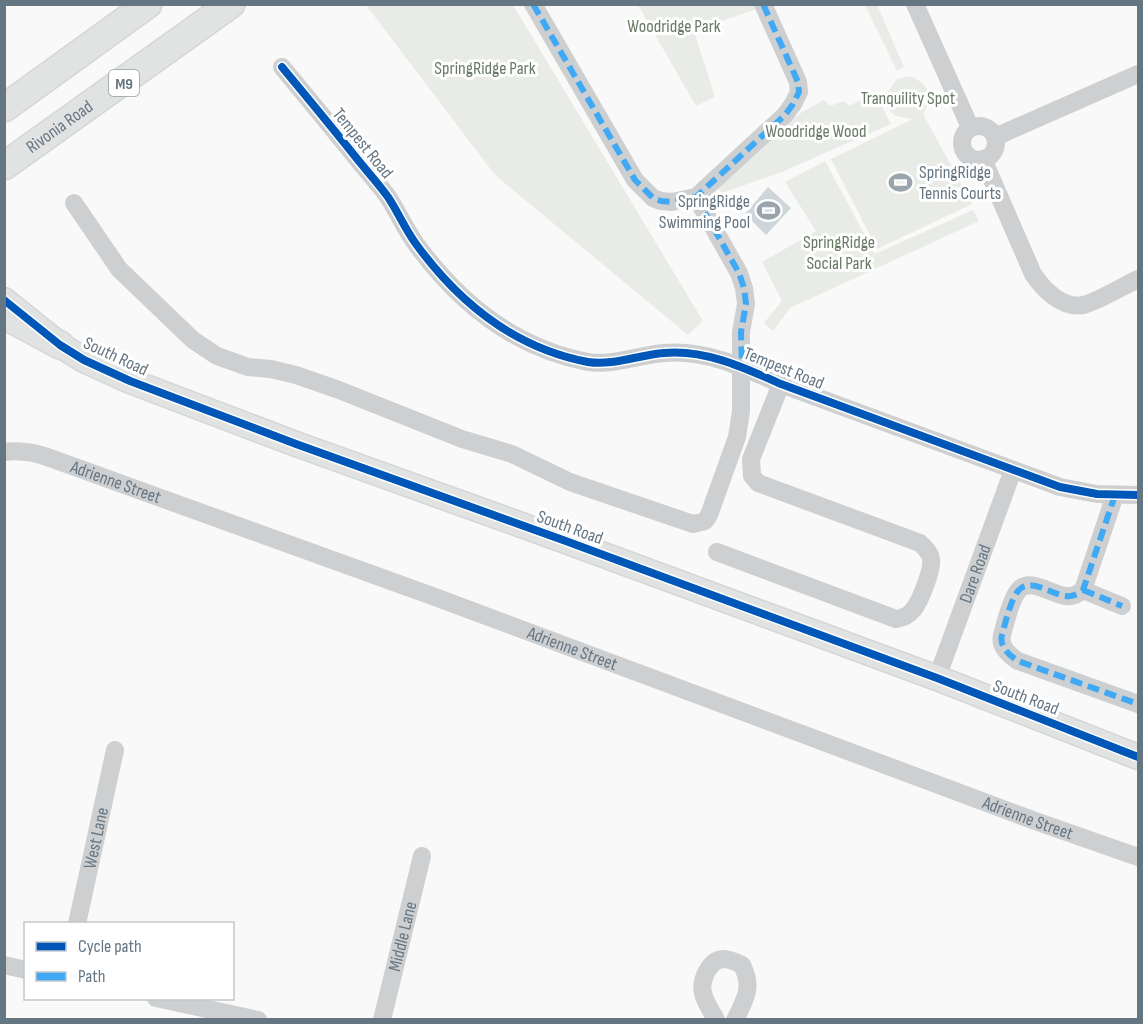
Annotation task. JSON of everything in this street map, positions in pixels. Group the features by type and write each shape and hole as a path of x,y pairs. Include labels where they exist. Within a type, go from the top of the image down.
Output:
{"main road":[{"path":"4,108 148,4"},
{"name":"Rivonia Road","path":"8,166 231,4"},
{"path":"7,304 60,345"}],"street":[{"path":"533,4 635,180 653,198 672,202 696,197 785,115 796,99 799,92 795,73 763,4"},
{"path":"915,4 970,127"},
{"name":"Tempest Road","path":"282,67 388,197 414,242 439,274 469,304 498,327 524,341 567,357 589,362 601,363 668,353 696,355 742,366 781,384 1060,487 1097,495 1138,495"},
{"path":"995,137 1138,74"},
{"path":"980,125 989,129 995,137 994,151 983,159 967,156 962,149 961,141 964,133 970,127 980,125"},
{"path":"983,159 1033,274 1040,285 1053,296 1069,305 1083,305 1138,279"},
{"path":"74,203 119,268 193,340 217,356 248,367 271,369 296,375 339,390 447,433 512,454 570,482 693,524 705,520 718,495 737,437 741,411 741,332 746,304 739,273 696,197"},
{"name":"South Road","path":"60,345 84,360 130,381 937,678 1138,757"},
{"path":"717,552 896,619 902,618 914,609 929,573 931,560 928,551 920,543 758,483 752,477 751,459 781,384"},
{"name":"Adrienne Street","path":"4,452 18,450 50,458 435,597 1016,814 1138,857"},
{"name":"Dare Road","path":"937,678 1013,470"},
{"path":"1115,495 1083,590 1073,596 1065,596 1026,585 1018,590 1001,639 1011,657 1138,704"},
{"path":"1083,590 1122,606"},
{"name":"West Lane","path":"77,922 115,750"},
{"name":"Middle Lane","path":"382,1020 422,856"},
{"path":"716,1020 702,993 702,983 714,962 723,959 742,965 749,980 744,1002 735,1020"},
{"path":"4,965 24,970"},
{"path":"161,1000 258,1020"}],"green space":[{"name":"SpringRidge Park","path":"366,5 513,5 703,321 688,335 495,175"},
{"name":"Woodridge Park","path":"638,5 754,5 756,9 694,31 715,97 696,106"},
{"path":"865,5 877,5 904,67 897,71"},
{"name":"SpringRidge Tennis Courts","path":"910,76 922,83 928,91 928,102 923,114 972,204 877,249 831,159 913,119 894,115 885,96 897,79"},
{"name":"Woodridge Wood","path":"875,93 891,124 782,172 722,193 717,187 802,112 824,100 830,106 844,101 849,106"},
{"name":"SpringRidge Social Park","path":"825,161 875,254 973,210 979,221 790,308 773,331 764,323 782,301 762,262 816,231 785,182"}],"shaded area":[{"name":"SpringRidge Swimming Pool","path":"768,187 791,208 766,235 745,214"}],"marked path":[{"path":"533,4 635,180 653,198 672,202 696,197 785,115 799,92 798,82 763,4"},
{"path":"696,197 739,273 744,288 746,304 741,332 742,366"},
{"path":"1115,495 1083,590 1068,596 1034,586 1023,587 1013,600 1001,639 1006,650 1018,661 1138,704"},
{"path":"1083,590 1122,606"}],"cycle path":[{"path":"282,67 384,192 416,244 433,265 470,304 512,334 536,346 588,362 616,361 664,353 710,357 1060,487 1097,494 1138,495"},
{"path":"4,300 60,345 84,360 130,381 937,678 1138,757"}],"place":[{"name":"SpringRidge Tennis Courts","path":"901,182"},
{"name":"SpringRidge Swimming Pool","path":"768,211"}],"park label":[{"name":"Tranquility Spot","path":"908,98"}]}
